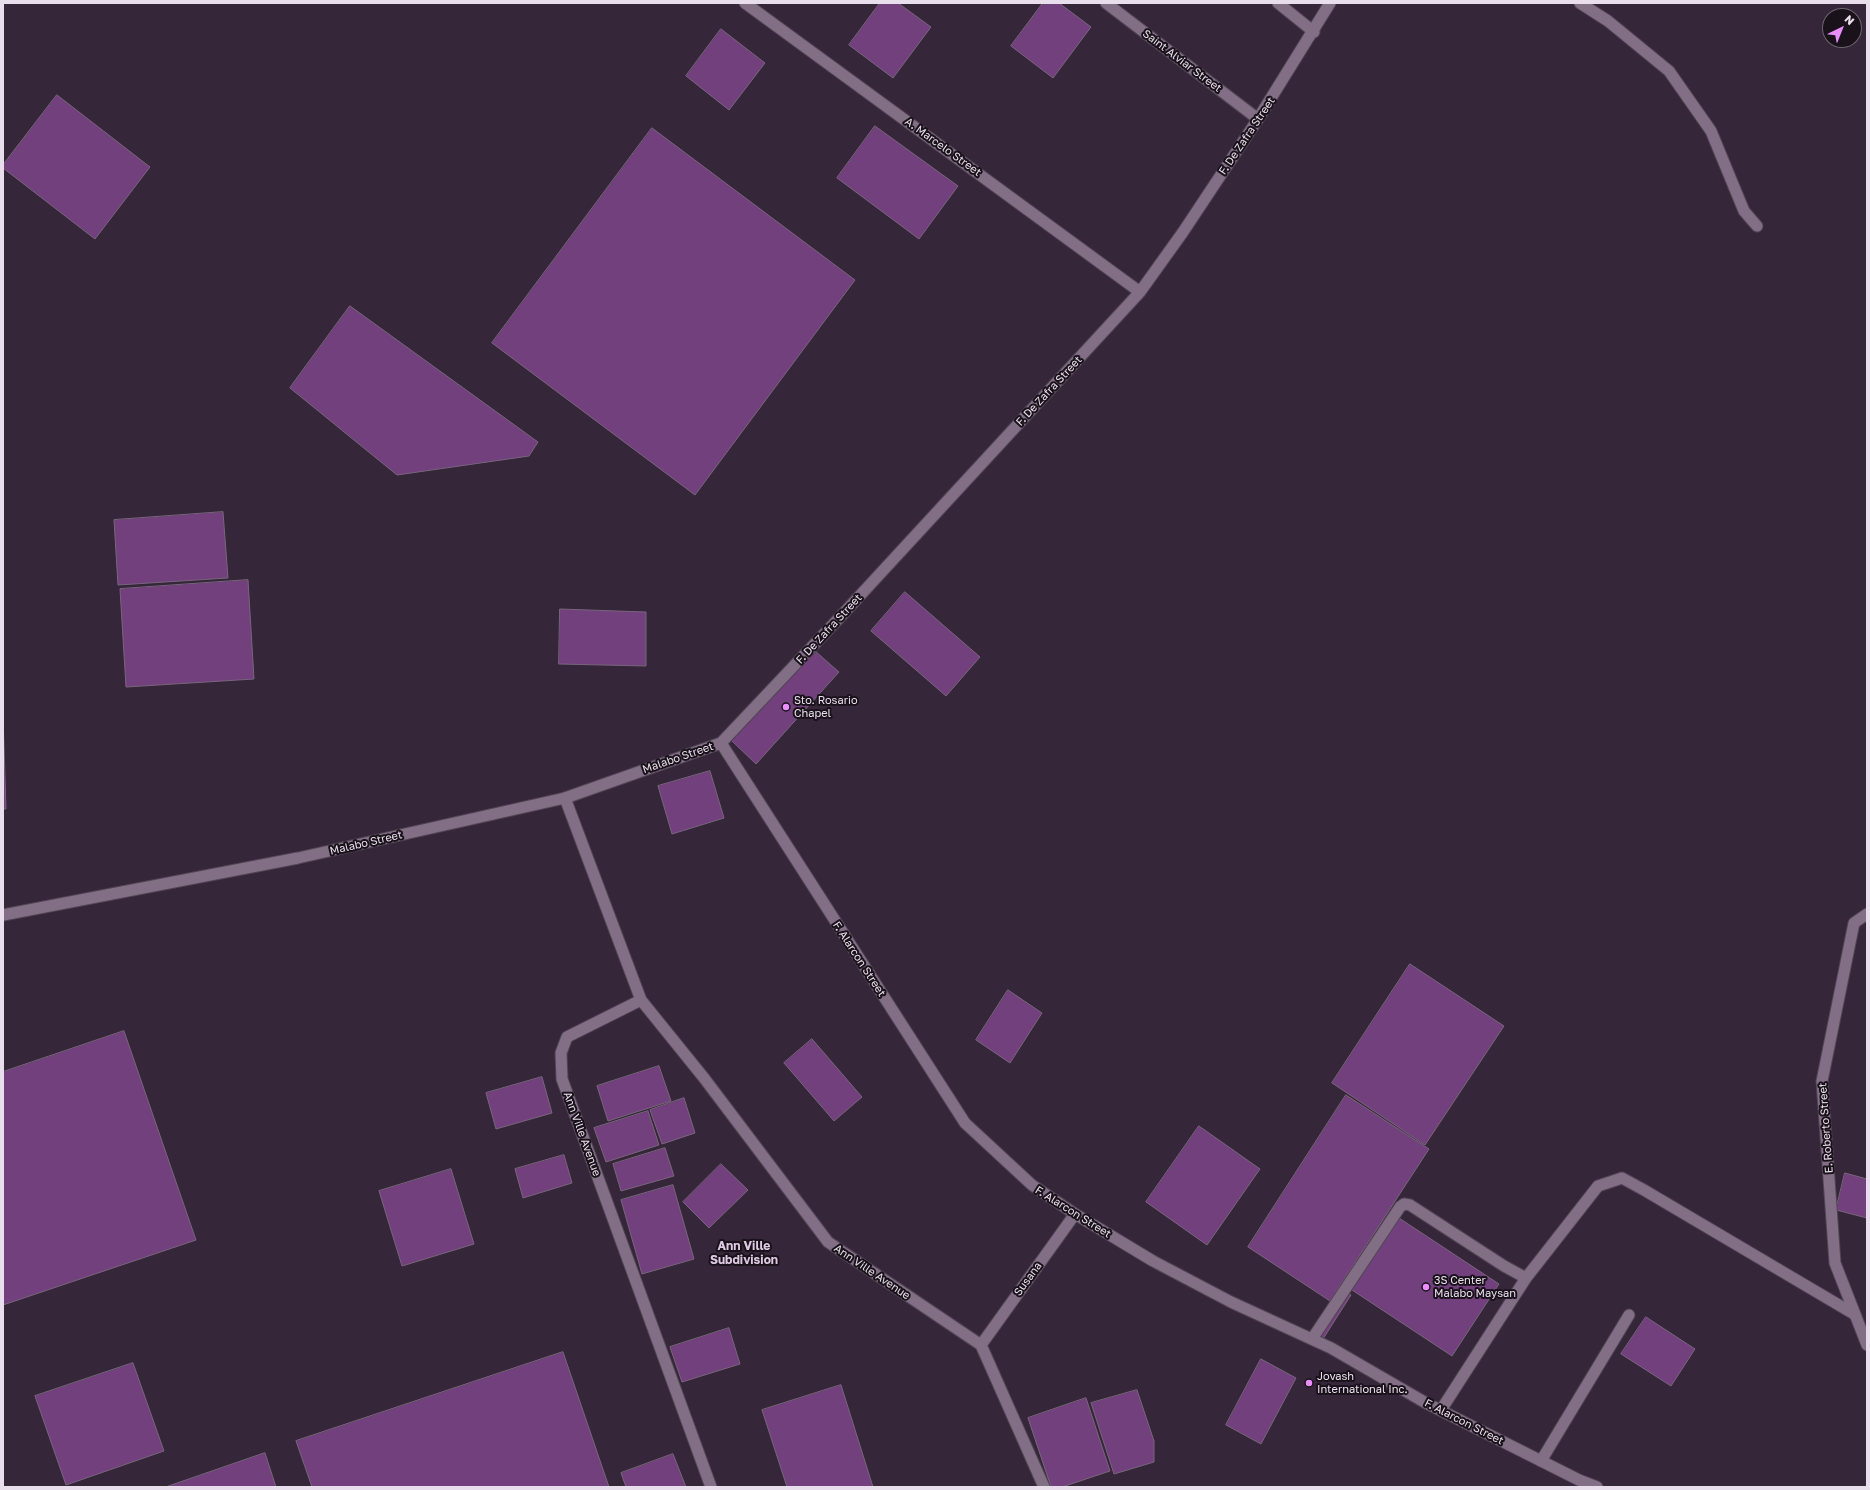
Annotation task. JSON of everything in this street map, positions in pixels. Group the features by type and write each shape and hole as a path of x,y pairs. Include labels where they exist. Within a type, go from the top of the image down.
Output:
{"street":[{"name":"A. Marcelo Street","path":"745,3 1140,292"},
{"name":"Saint Alviar Street","path":"1106,3 1258,119"},
{"path":"1278,3 1314,32"},
{"name":"F. De Zafra Street","path":"721,743 838,619 1140,292 1183,232 1258,119 1314,32 1330,3"},
{"path":"1580,3 1608,21 1669,71 1711,131 1744,210 1758,226"},
{"name":"Malabo Street","path":"3,916 298,858 566,798 721,743"},
{"name":"F. Alarcon Street","path":"721,743 964,1123 1032,1185 1075,1214 1153,1260 1231,1302 1312,1339 1441,1410 1541,1461 1597,1487"},
{"name":"Ann Ville Avenue","path":"566,798 641,1000 704,1078 828,1242 981,1345"},
{"name":"E. Roberto Street","path":"1867,914 1854,923 1822,1081 1835,1263 1867,1345"},
{"name":"Ann Ville Avenue","path":"641,1000 567,1037 561,1053 562,1079 711,1487"},
{"path":"1441,1410 1526,1278 1598,1186 1622,1178 1854,1314"},
{"path":"1312,1339 1400,1207 1404,1204 1410,1205 1504,1266 1526,1278"},
{"name":"Susana","path":"981,1345 1075,1214"},
{"path":"1541,1461 1629,1315"},
{"path":"981,1345 1044,1487"}],"building":[{"path":"880,3 898,3 931,27 893,78 849,45"},
{"path":"1043,3 1059,3 1091,27 1053,78 1011,46"},
{"path":"721,29 765,63 729,110 686,76"},
{"path":"57,95 150,167 95,239 3,168 3,165"},
{"path":"875,126 958,186 919,239 837,178"},
{"path":"652,128 855,280 695,495 492,343"},
{"path":"350,306 538,442 529,456 397,475 290,388"},
{"path":"223,512 228,578 118,585 114,520"},
{"path":"248,580 254,679 126,687 120,589"},
{"path":"905,592 980,657 946,696 871,631"},
{"path":"560,609 646,612 646,666 559,664"},
{"name":"Sto. Rosario Chapel","path":"815,651 839,672 756,764 732,741"},
{"path":"3,715 6,809 3,809"},
{"path":"710,771 724,818 672,834 658,786"},
{"path":"1410,964 1504,1026 1425,1145 1332,1083"},
{"path":"1008,990 1042,1013 1010,1063 976,1040"},
{"path":"124,1031 196,1240 3,1305 3,1072"},
{"path":"812,1039 862,1097 834,1121 784,1063"},
{"path":"659,1066 671,1101 608,1121 597,1086"},
{"path":"542,1077 552,1113 496,1129 486,1093"},
{"path":"1346,1095 1429,1149 1330,1301 1248,1247"},
{"path":"684,1098 695,1133 662,1144 650,1110"},
{"path":"648,1111 659,1145 606,1162 594,1128"},
{"path":"1199,1126 1260,1169 1207,1245 1146,1202"},
{"path":"665,1148 674,1176 621,1191 613,1164"},
{"path":"564,1155 572,1183 523,1198 515,1169"},
{"path":"721,1164 748,1190 709,1228 683,1202"},
{"path":"451,1169 474,1244 402,1266 379,1191"},
{"path":"1845,1173 1867,1179 1867,1218 1836,1210"},
{"path":"673,1185 694,1259 642,1274 621,1200"},
{"name":"3S Center Malabo Maysan","path":"1399,1218 1499,1284 1452,1356 1352,1290"},
{"path":"1341,1289 1351,1295 1323,1339 1313,1333"},
{"path":"1646,1317 1695,1349 1671,1386 1621,1354"},
{"path":"729,1328 740,1364 682,1382 670,1347"},
{"path":"563,1352 609,1487 312,1487 296,1441"},
{"path":"1261,1359 1296,1378 1261,1444 1226,1425"},
{"path":"133,1363 164,1451 66,1485 35,1396"},
{"path":"841,1385 873,1487 787,1487 762,1410"},
{"path":"1137,1390 1154,1441 1154,1462 1114,1474 1091,1403"},
{"path":"1086,1398 1110,1471 1062,1487 1051,1487 1028,1418"},
{"path":"265,1453 276,1487 166,1487"},
{"path":"673,1454 686,1487 626,1487 621,1473"}],"place":[{"name":"Sto. Rosario Chapel","path":"786,707"},
{"name":"3S Center Malabo Maysan","path":"1426,1287"},
{"name":"Jovash International Inc.","path":"1309,1383"}],"district":[{"name":"Ann Ville Subdivision","path":"744,1253"}]}
